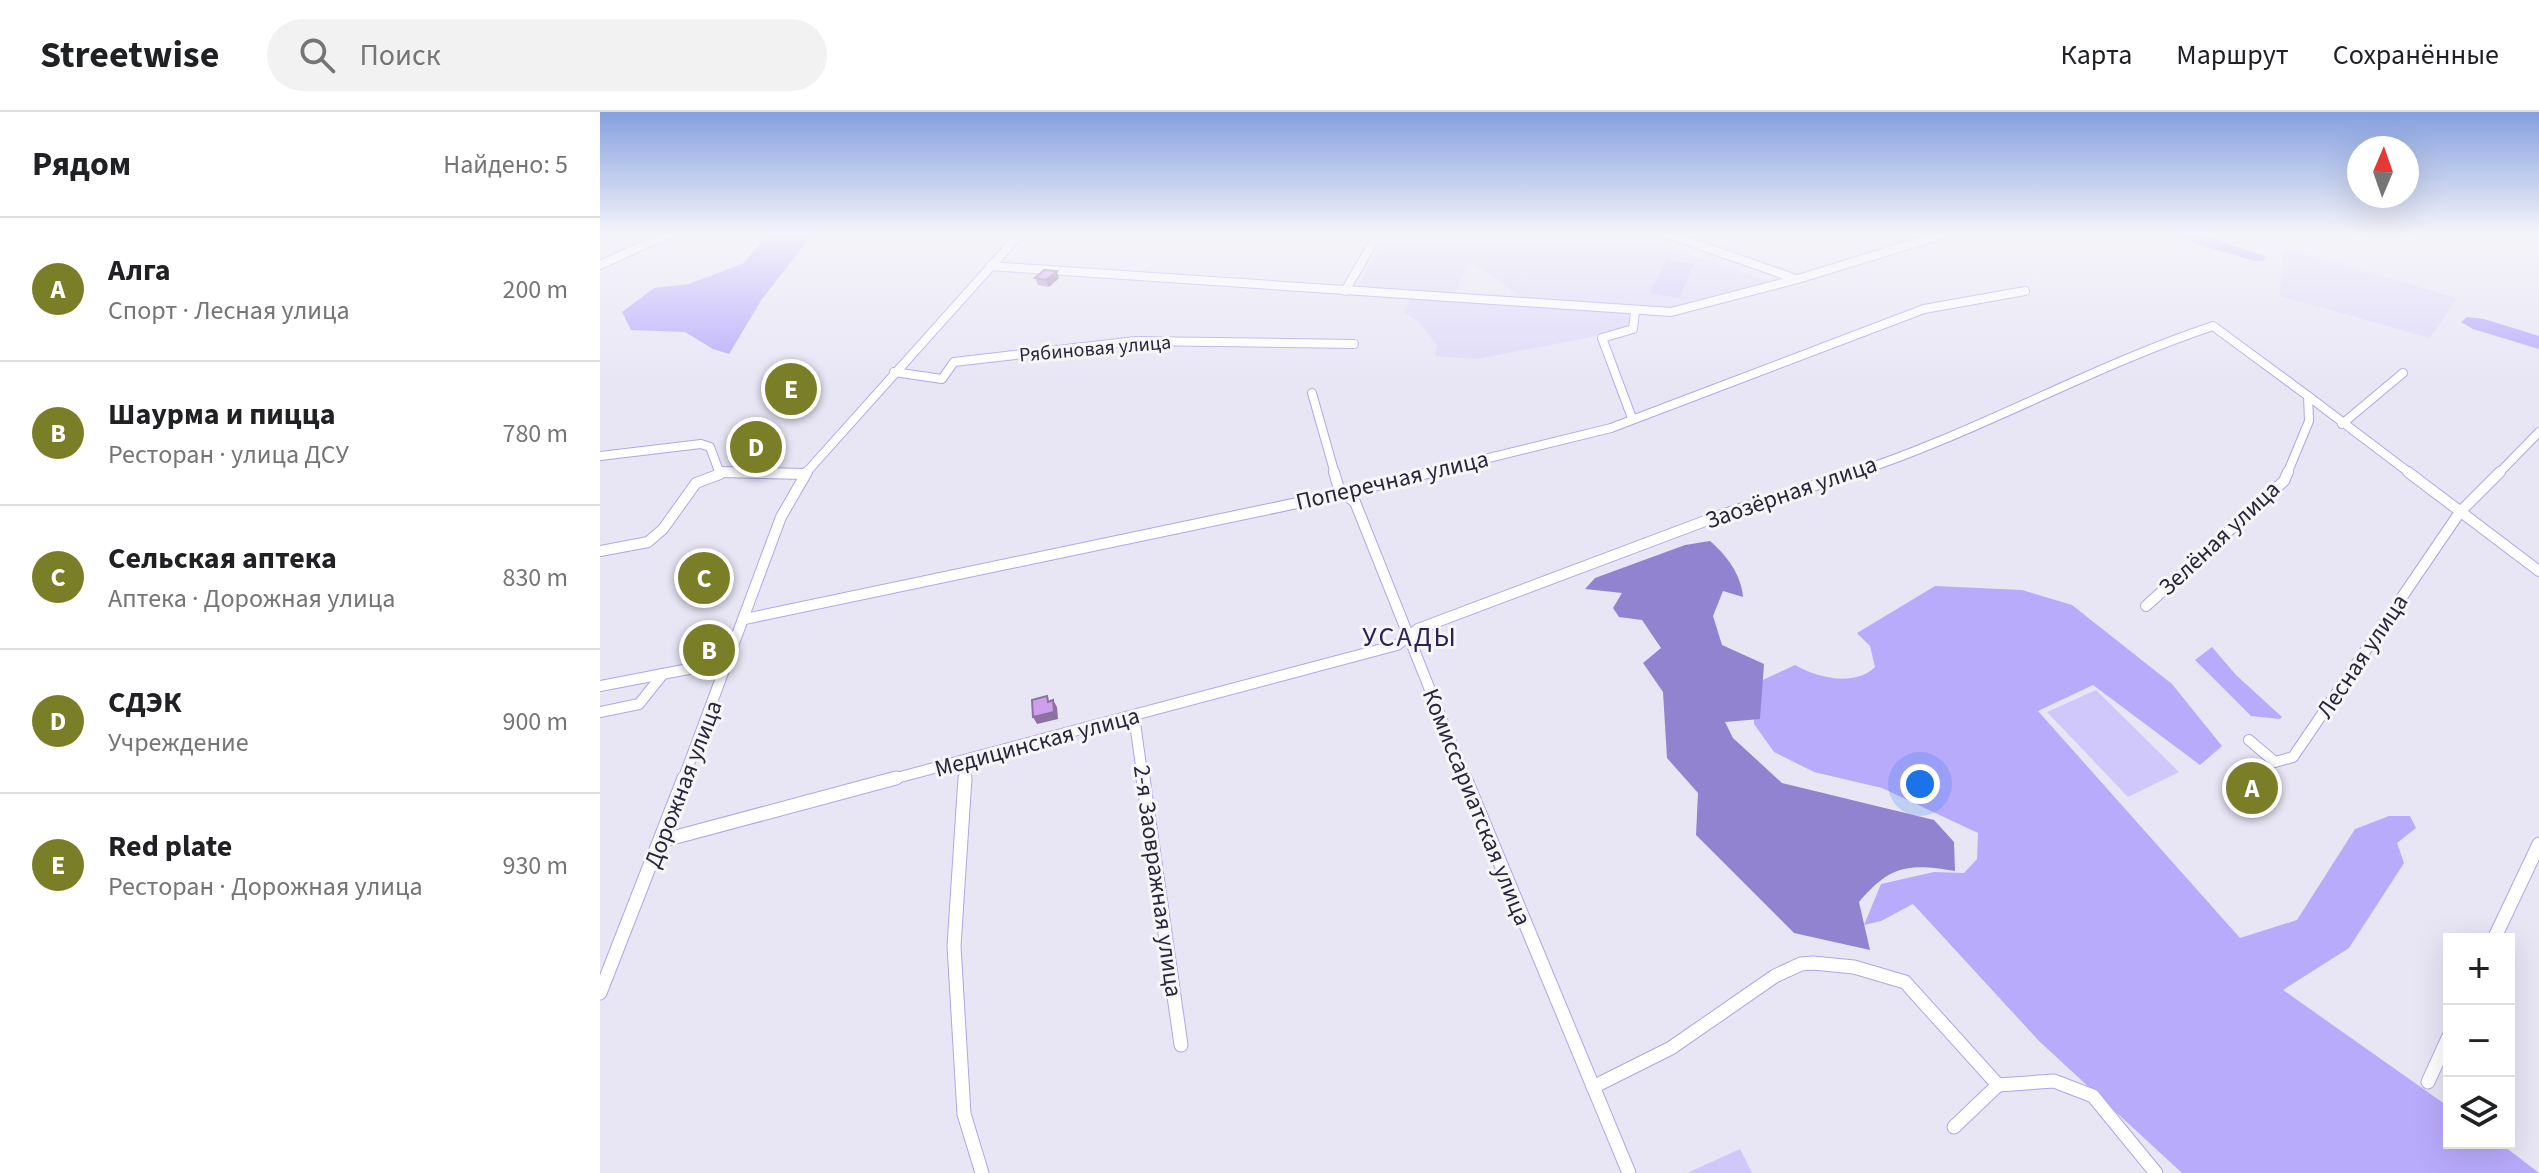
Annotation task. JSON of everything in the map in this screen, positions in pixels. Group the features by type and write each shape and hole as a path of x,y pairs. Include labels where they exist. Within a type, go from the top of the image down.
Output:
{"street":[{"name":"Дорожная улица","path":"600,993 730,661 781,517 805,474 974,284"},
{"path":"1239,284 1635,312 1671,312 1781,284"},
{"path":"1345,291 1349,284"},
{"name":"Поперечная улица","path":"745,619 1345,493 1611,428 1924,309 2025,291"},
{"path":"1632,418 1617,392 1616,374 1602,338 1633,329 1635,312"},
{"name":"Заозёрная улица","path":"1409,636 1418,629 1559,574 1721,515 1860,471 2025,405 2171,340 2213,326 2308,396"},
{"name":"Рябиновая улица","path":"894,372 942,379 954,362 1136,341 1354,344"},
{"path":"2342,424 2403,373"},
{"name":"Комиссариатская улица","path":"1312,393 1339,489 1355,502 1428,689 1629,1173"},
{"path":"2308,396 2539,571"},
{"name":"Зелёная улица","path":"2146,606 2284,481 2309,421 2308,396"},
{"path":"2460,512 2539,432"},
{"path":"600,456 701,444 710,447 720,474"},
{"path":"600,551 648,542 663,529 696,483 720,474 805,474"},
{"name":"Лесная улица","path":"2249,740 2275,762 2293,757 2460,512"},
{"name":"Медицинская улица","path":"661,841 1397,645 1409,636"},
{"path":"600,686 730,661"},
{"path":"600,712 639,704 663,674"},
{"name":"2-я Заовражная улица","path":"1134,716 1181,1045"},
{"path":"966,761 954,946 964,1114 982,1173"},
{"path":"2497,933 2539,844"},
{"path":"1593,1087 1679,1042 1763,984 1799,965 1825,964 1888,975 1905,982 1998,1085"},
{"path":"2428,1082 2443,1049"},
{"path":"1954,1127 1998,1085 2054,1081 2093,1096 2156,1173"}],"shaded area":[{"path":"689,284 774,284 729,354 713,349 685,332 631,330 622,312 654,288"},
{"path":"1360,284 1459,284 1455,293 1358,287"},
{"path":"1502,284 1772,284 1660,310 1527,301"},
{"path":"1655,284 1685,284 1679,298 1650,293"},
{"path":"2281,284 2408,284 2457,298 2430,338 2280,296"},
{"path":"1411,297 1631,314 1627,330 1477,359 1435,356 1437,345 1418,321 1404,313"},
{"path":"2467,317 2484,319 2539,336 2539,349 2473,329 2461,322"},
{"path":"1710,541 1732,566 1743,597 1723,591 1713,616 1722,645 1764,664 1760,719 1725,722 1733,738 1782,783 1934,820 1954,842 1955,871 1925,867 1901,870 1881,880 1859,902 1870,950 1794,933 1696,835 1698,793 1667,758 1663,692 1643,663 1661,648 1642,620 1619,617 1613,608 1622,593 1585,589 1595,578 1685,545"},
{"path":"1935,586 2022,590 2072,605 2172,684 2222,746 2200,765 2093,685 2038,711 2240,938 2297,920 2355,829 2389,816 2410,816 2416,828 2397,843 2404,863 2349,948 2283,990 2443,1103 2443,1149 2508,1149 2539,1173 2182,1173 2039,1041 1913,904 1881,921 1864,925 1881,884 1934,872 1964,873 1977,859 1978,833 1882,788 1814,772 1774,752 1754,724 1752,685 1795,665 1825,677 1847,679 1875,667 1870,646 1857,633"},
{"path":"2212,647 2236,675 2282,717 2280,719 2251,716 2195,660"},
{"path":"2096,690 2179,772 2128,797 2047,712"},
{"path":"2243,767 2278,792 2260,809 2225,784"},
{"path":"1740,1149 1752,1173 1687,1173"}],"building":[{"path":"1047,696 1048,702 1053,700 1054,712 1033,717 1032,700"}],"place":[{"name":"Red plate","path":"791,389"},
{"name":"СДЭК","path":"756,447"},
{"name":"Сельская аптека","path":"704,578"},
{"name":"Шаурма и пицца","path":"709,650"},
{"name":"Алга","path":"2252,788"}],"district":[{"name":"УСАДЫ","path":"1410,636"}]}
